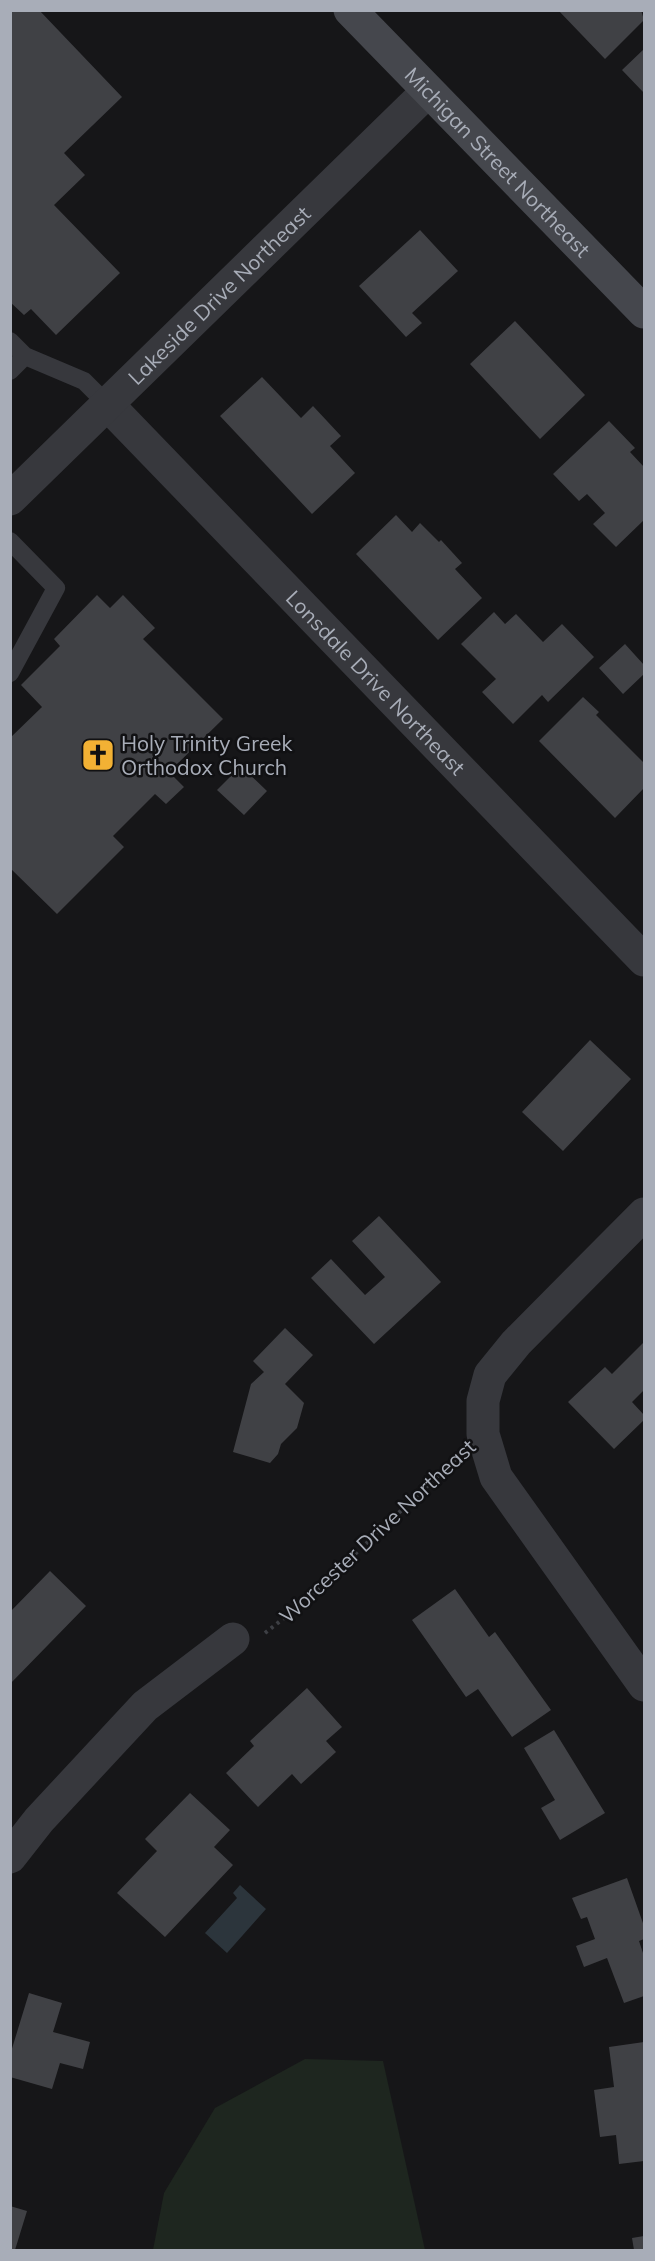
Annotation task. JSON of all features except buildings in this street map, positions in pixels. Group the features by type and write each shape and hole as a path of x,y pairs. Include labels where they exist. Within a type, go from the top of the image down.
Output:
{"main road":[{"name":"Michigan Street Northeast","path":"350,10 645,312"}],"street":[{"name":"Lakeside Drive Northeast","path":"10,499 428,91"},
{"name":"Lonsdale Drive Northeast","path":"107,404 645,960"},
{"name":"Worcester Drive Northeast","path":"483,1434 483,1401 490,1375 516,1342 645,1214"},
{"path":"483,1434 496,1477 645,1685"},
{"path":"10,1857 39,1820 145,1706 232,1638"}],"lane":[{"path":"10,341 25,356 84,381 107,404"},
{"path":"10,371 25,356"},
{"path":"10,541 56,588 10,673"}],"path":[{"name":"Worcester Drive Northeast","path":"232,1638 264,1635 302,1604 483,1434"}],"shaded area":[{"path":"240,1885 266,1909 227,1953 205,1933 237,1898 233,1893"},
{"path":"305,2059 383,2061 425,2250 153,2250 164,2193 215,2108"}],"place":[{"name":"Holy Trinity Greek Orthodox Church","path":"98,755"}]}
